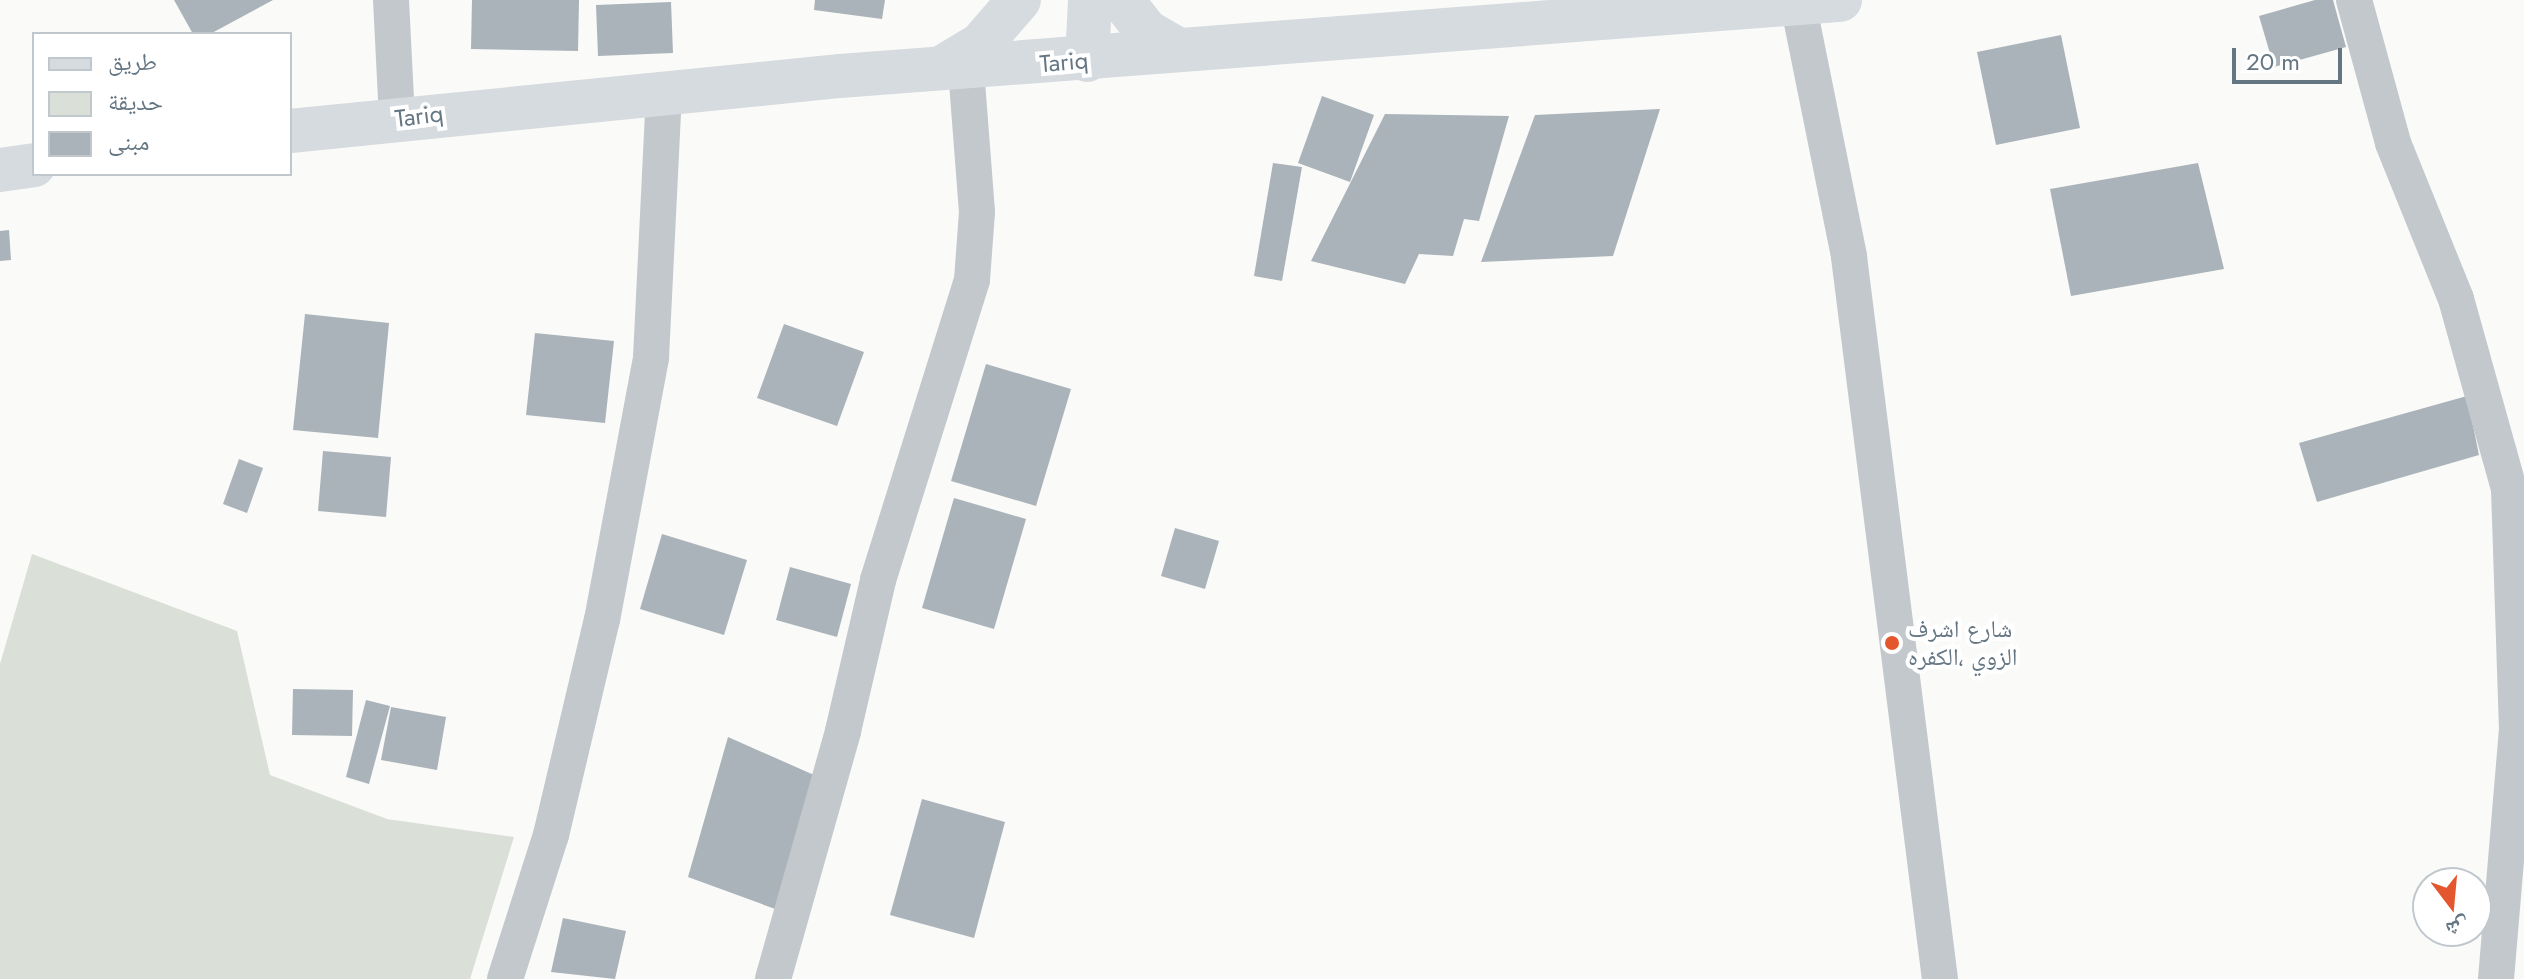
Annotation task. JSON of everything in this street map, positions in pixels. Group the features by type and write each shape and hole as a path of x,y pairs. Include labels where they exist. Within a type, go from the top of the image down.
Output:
{"main road":[{"path":"953,69 981,44 1019,0"},
{"path":"1026,65 1035,0"},
{"path":"1087,60 1090,0"},
{"path":"1122,0 1146,31 1177,49"},
{"name":"Tariq","path":"292,131 664,92 1087,60 1177,49 1819,1"},
{"path":"0,170 32,165"}],"street":[{"path":"391,0 397,118"},
{"path":"2354,0 2393,143 2456,299 2509,489 2517,729 2496,979"},
{"path":"1819,1 1940,979"},
{"path":"773,979 839,746 878,580 972,280 977,212 953,69"},
{"path":"505,979 551,835 595,651 651,358 664,92"}],"green space":[{"path":"32,554 237,631 270,775 387,819 514,837 470,979 0,979 0,664"}],"building":[{"path":"174,0 273,0 214,32 192,32"},
{"path":"472,0 579,0 578,51 471,49"},
{"path":"815,0 885,0 882,19 814,10"},
{"path":"2315,0 2333,0 2346,47 2274,67 2259,16"},
{"path":"671,2 673,53 598,56 596,5"},
{"path":"2061,35 2080,128 1996,145 1977,52"},
{"path":"1322,96 1374,115 1350,182 1298,163"},
{"path":"1660,109 1613,256 1481,262 1535,115"},
{"path":"1385,114 1509,116 1479,221 1464,219 1453,256 1419,254 1405,284 1311,261"},
{"path":"1273,163 1302,167 1282,281 1254,276"},
{"path":"2198,163 2224,269 2071,296 2050,189"},
{"path":"9,230 11,260 0,261 0,231"},
{"path":"305,314 389,323 378,438 293,430"},
{"path":"784,324 864,352 837,426 757,398"},
{"path":"535,333 614,341 605,423 526,415"},
{"path":"986,364 1071,389 1036,506 951,481"},
{"path":"2467,396 2479,455 2317,502 2299,443"},
{"path":"323,451 391,457 386,517 318,511"},
{"path":"239,459 263,468 247,513 223,504"},
{"path":"954,498 1026,519 994,629 922,608"},
{"path":"1175,528 1219,541 1205,589 1161,576"},
{"path":"662,534 747,560 724,635 640,609"},
{"path":"790,567 851,584 837,637 776,620"},
{"path":"293,689 353,690 352,736 292,735"},
{"path":"366,700 390,706 369,784 346,777"},
{"path":"391,707 446,717 437,770 381,760"},
{"path":"728,737 814,775 778,910 688,877"},
{"path":"922,799 1005,822 974,938 890,915"},
{"path":"563,918 626,931 615,979 551,972"}],"place":[{"name":"شارع اشرف الزوي ،الكفره","path":"1892,643"}]}
